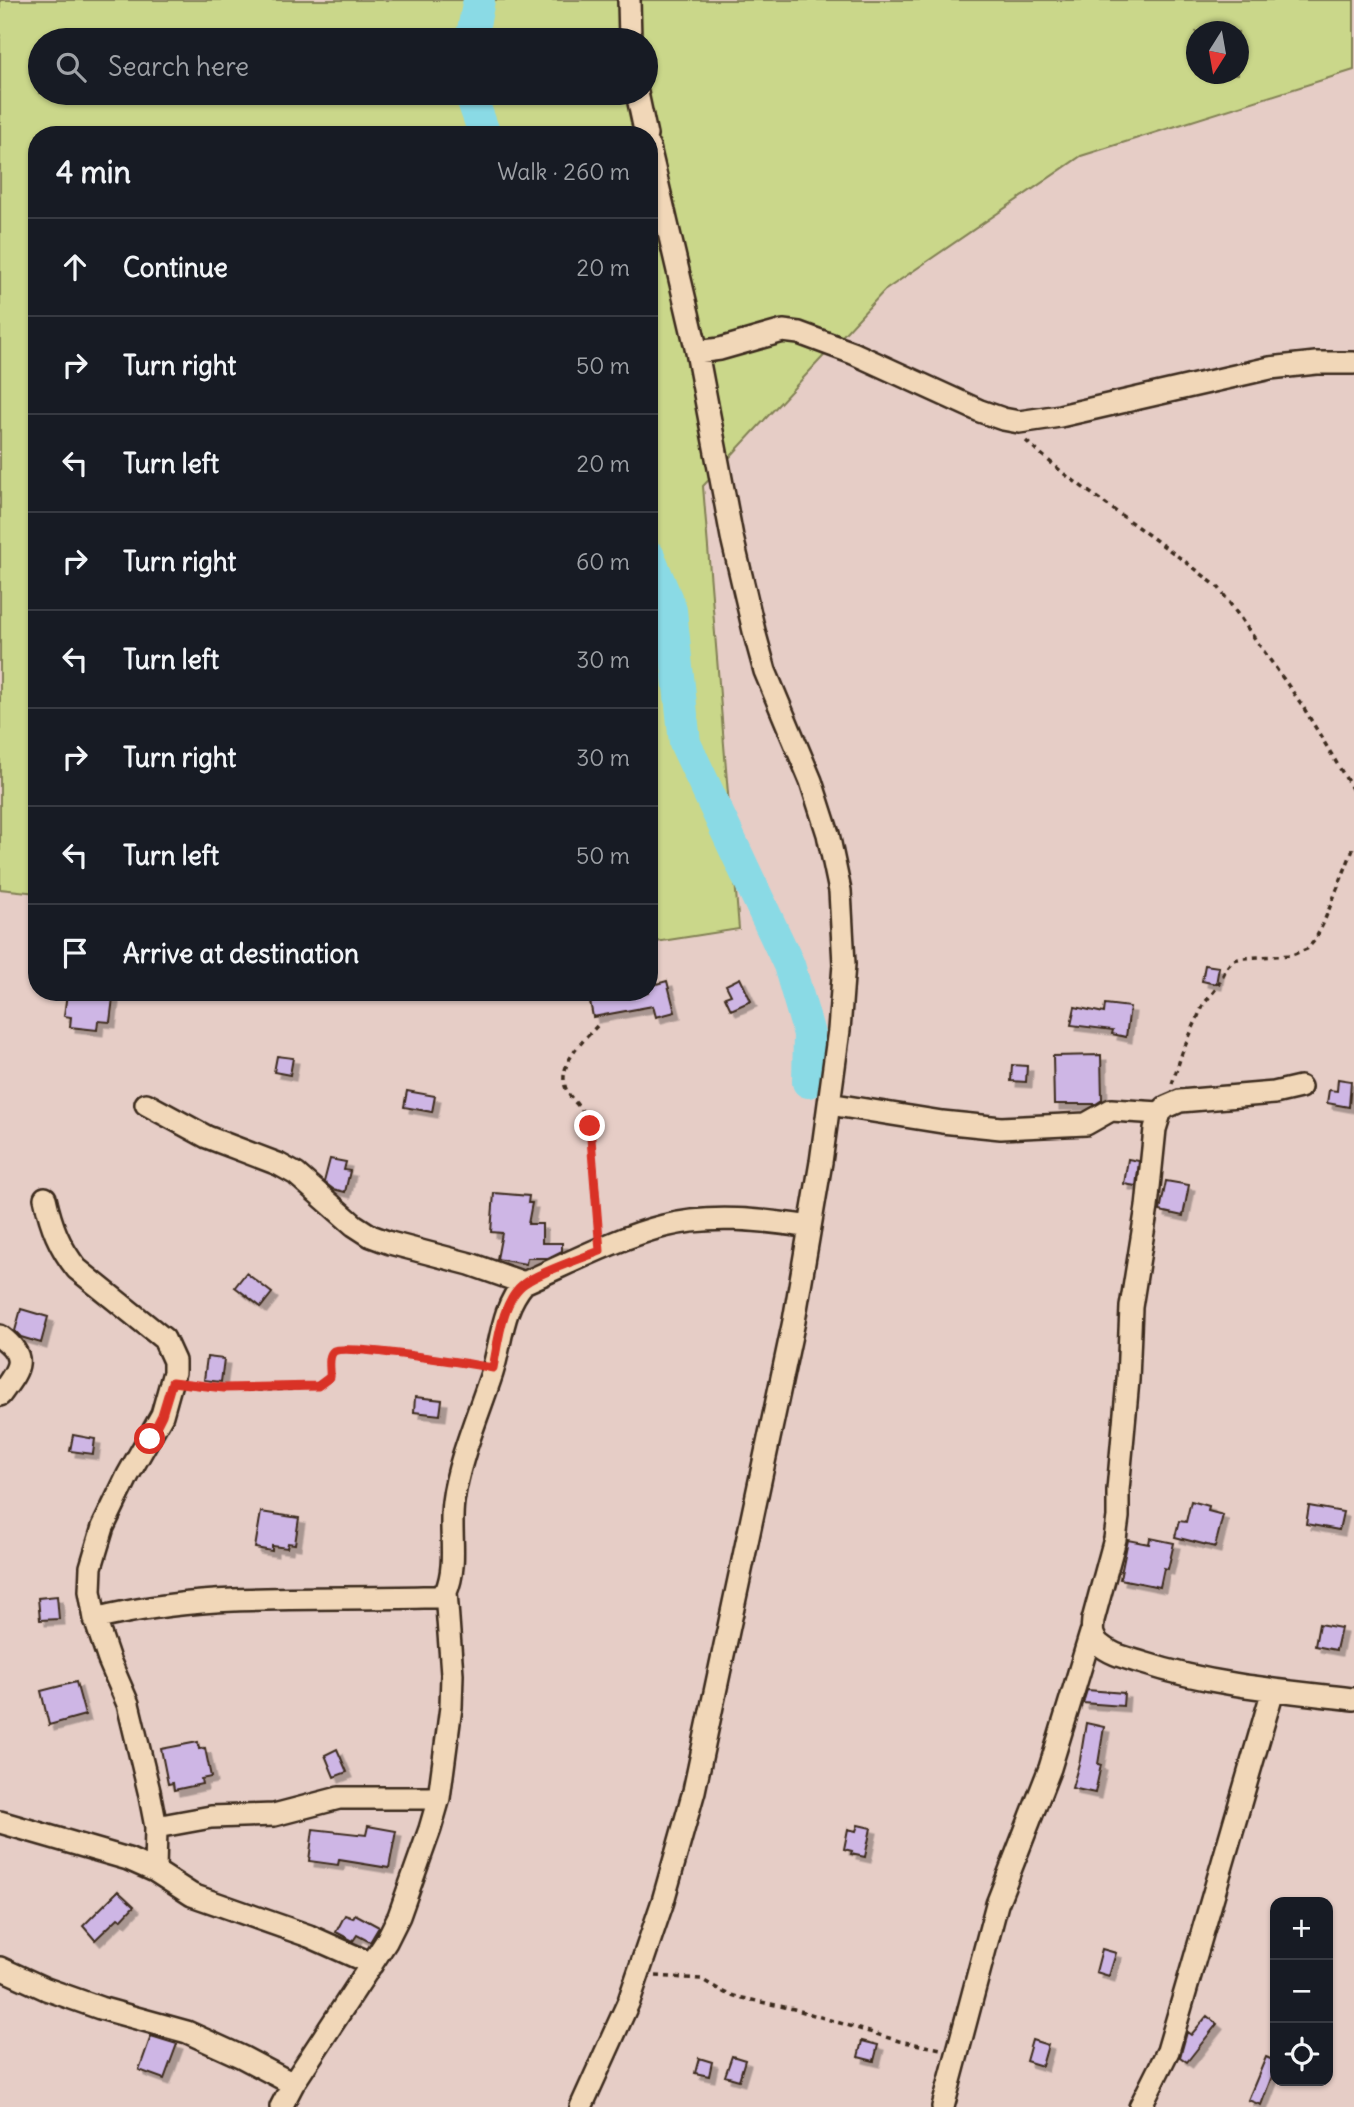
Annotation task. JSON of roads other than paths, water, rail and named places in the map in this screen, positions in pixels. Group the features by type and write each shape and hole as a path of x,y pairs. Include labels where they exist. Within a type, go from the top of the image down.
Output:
{"street":[{"path":"629,0 630,28"},
{"path":"640,105 644,126"},
{"path":"582,2107 638,1976 663,1901 694,1791 760,1492 794,1321 829,1104 844,964 840,891 820,806 765,671 754,631 732,537 697,352 658,185"},
{"path":"697,352 720,349 783,331 799,333 853,353 1003,419 1019,422 1047,419 1270,368 1316,363 1354,363"},
{"path":"829,1104 942,1122 1001,1128 1086,1124 1111,1110 1163,1110 1180,1101 1274,1093 1300,1087"},
{"path":"146,1104 206,1137 278,1164 296,1174 354,1225 371,1236 470,1264 524,1283"},
{"path":"943,2107 997,1904 1050,1768 1091,1633 1115,1539 1131,1307 1147,1207 1155,1129 1163,1110"},
{"path":"46,1198 57,1240 77,1269 164,1339 174,1361 172,1382 157,1427 132,1468 103,1527 91,1567 90,1591 94,1619 128,1704 156,1827 155,1871"},
{"path":"281,2107 293,2084 372,1964 399,1916 439,1798 451,1707 451,1649 446,1592 452,1570 454,1494 493,1368 505,1313 513,1296 524,1283 638,1234 666,1225 743,1220 810,1227"},
{"path":"0,1336 14,1347 20,1362 18,1370 0,1395"},
{"path":"94,1619 136,1609 220,1600 430,1597 446,1592"},
{"path":"1091,1633 1097,1642 1109,1651 1167,1671 1216,1682 1354,1699"},
{"path":"1140,2107 1168,2051 1273,1690"},
{"path":"156,1827 211,1817 274,1815 339,1798 439,1798"},
{"path":"0,1822 128,1859 155,1871 201,1899 309,1936 372,1964"},
{"path":"0,1968 46,1989 100,2008 187,2032 293,2084"}],"waterway":[{"path":"473,28 479,0"},
{"path":"474,105 482,126"},
{"path":"658,578 671,610 685,743 789,965 809,1034 808,1082"}]}
